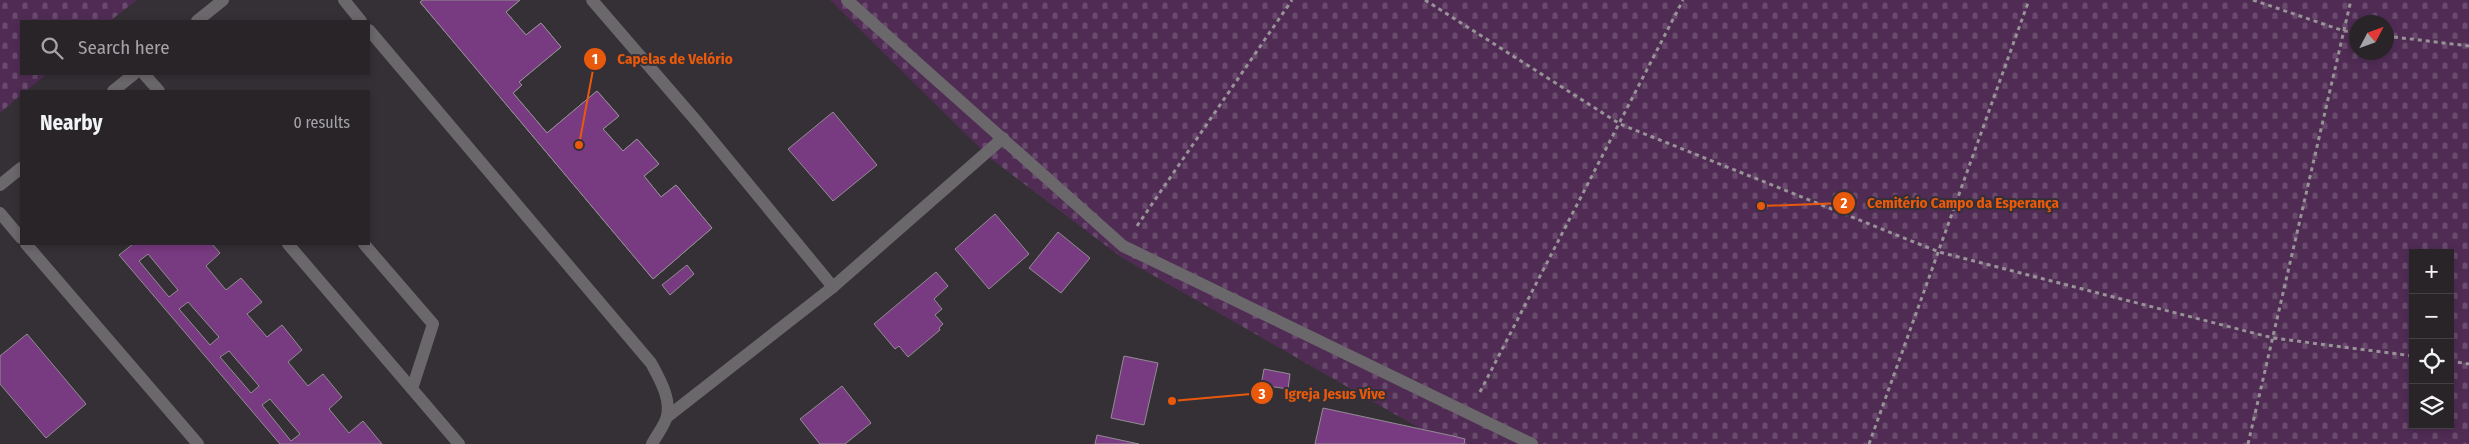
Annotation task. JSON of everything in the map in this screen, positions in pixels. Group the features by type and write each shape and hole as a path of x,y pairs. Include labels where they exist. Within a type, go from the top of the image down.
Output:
{"lane":[{"path":"198,20 223,0"},
{"path":"344,0 360,20"},
{"path":"592,0 698,122 833,287"},
{"path":"847,0 1123,246 1532,444"},
{"path":"370,31 651,364 663,388 667,403 667,417"},
{"path":"114,90 133,75"},
{"path":"145,75 157,90"},
{"path":"652,444 667,417 833,287 1003,138"},
{"path":"0,185 20,169"},
{"path":"0,213 20,237"},
{"path":"27,245 198,444"},
{"path":"289,245 459,444"},
{"path":"365,245 433,324 412,389"}],"path":[{"path":"1123,246 1292,0"},
{"path":"1425,0 1620,124 1939,252 2273,338 2409,355"},
{"path":"1469,414 1684,0"},
{"path":"1869,444 2030,0"},
{"path":"2253,0 2349,31"},
{"path":"2248,444 2351,0"},
{"path":"2394,37 2469,46"},
{"path":"2454,362 2469,364"}],"green space":[{"path":"0,0 137,0 111,20 20,20 20,75 46,75 27,90 20,90 20,96 0,113"},
{"path":"830,0 2469,0 2469,444 1447,444 1121,257 991,159"}],"building":[{"path":"423,0 448,0 520,0 506,12 526,35 541,23 561,47 519,82 522,85 513,93 547,133 597,91 619,116 603,129 623,151 637,139 659,164 644,176 661,197 676,185 712,228 653,279 420,2","holes":["448,0 477,35 470,41 441,7","489,48 518,83 511,89 481,55","586,166 615,201 607,207 579,173"]},
{"path":"423,0 520,0 506,12 526,35 541,23 561,47 519,82 522,85 513,93 547,133 597,91 619,116 603,129 623,151 637,139 659,164 644,176 661,197 676,185 712,228 653,279 420,2"},
{"path":"833,112 877,165 833,201 788,149"},
{"path":"995,214 1029,254 989,289 955,249"},
{"path":"1058,232 1090,258 1061,293 1029,268"},
{"path":"132,245 213,245 220,253 206,266 226,290 241,278 262,302 247,314 267,337 282,325 302,350 288,362 308,386 323,374 342,397 329,409 349,433 363,421 382,444 280,444 119,255","holes":["148,254 178,290 169,297 139,261","188,302 219,337 210,345 179,309","229,351 259,386 251,393 220,357","270,399 300,434 291,441 262,405"]},
{"path":"687,265 694,274 670,295 662,285"},
{"path":"936,272 948,286 934,299 942,309 935,315 943,324 939,328 940,330 908,357 899,346 895,349 874,324"},
{"path":"27,334 86,404 46,438 0,384 0,356"},
{"path":"1124,356 1158,363 1144,425 1111,418"},
{"path":"1264,369 1290,374 1288,389 1261,385"},
{"path":"842,386 871,423 845,444 820,444 800,419"},
{"path":"1323,408 1465,439 1464,444 1315,444"},
{"path":"1097,435 1139,444 1095,444"}],"place":[{"name":"Capelas de Velório","path":"579,145"},
{"name":"Cemitério Campo da Esperança","path":"1761,206"},
{"name":"Igreja Jesus Vive","path":"1172,401"}]}
